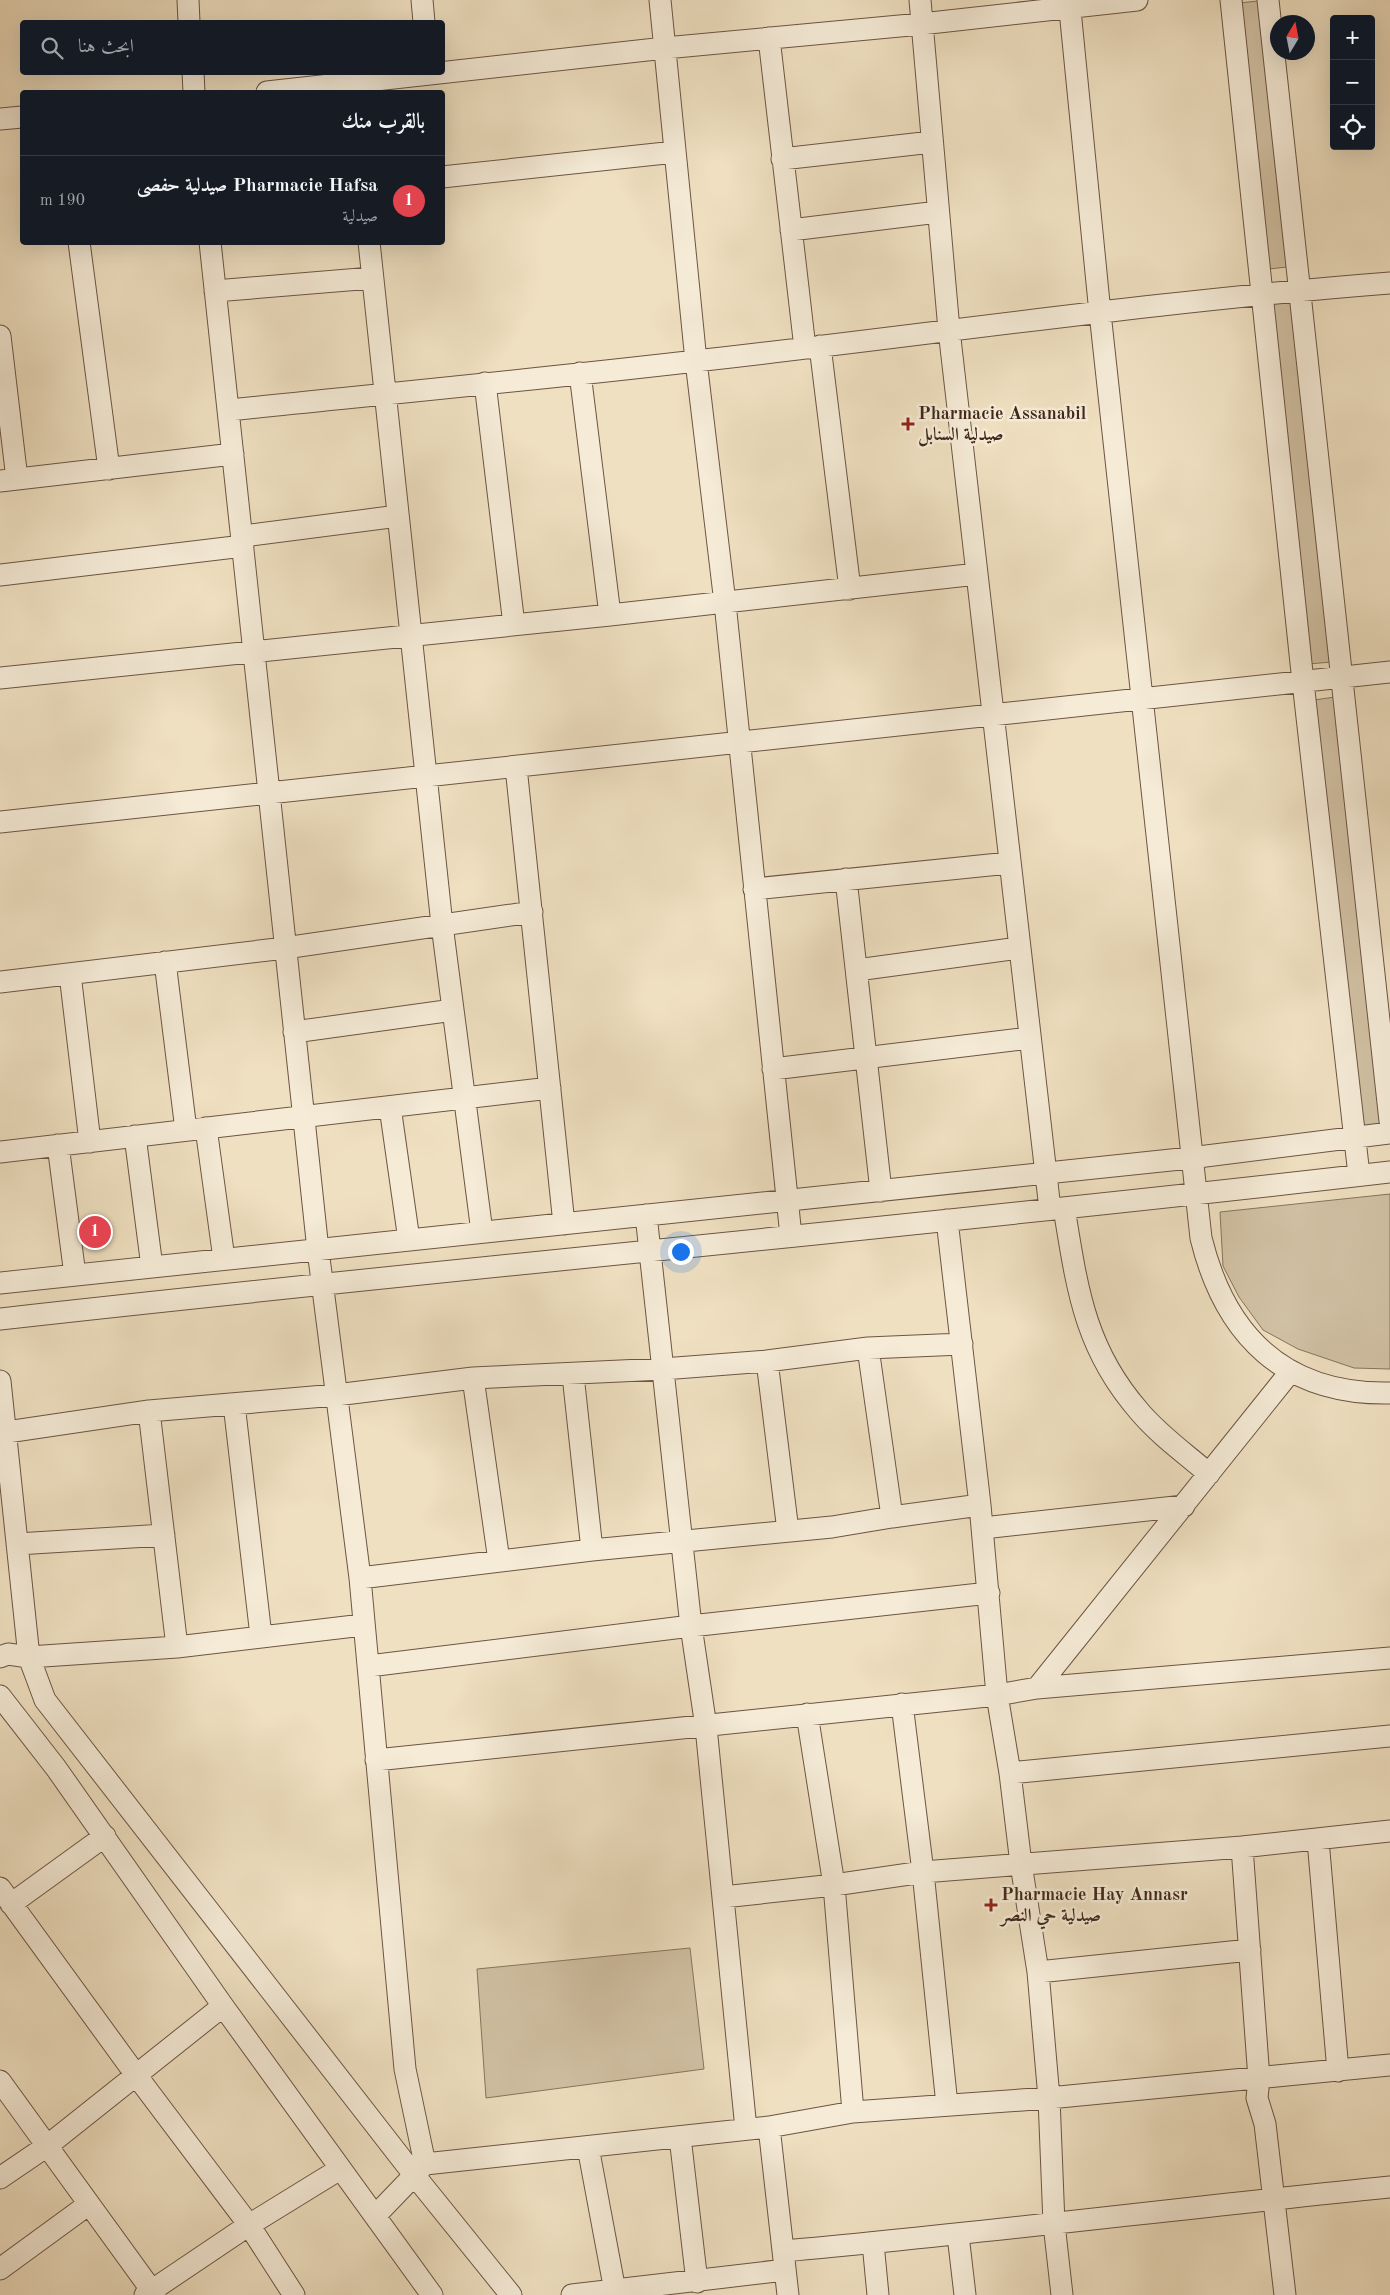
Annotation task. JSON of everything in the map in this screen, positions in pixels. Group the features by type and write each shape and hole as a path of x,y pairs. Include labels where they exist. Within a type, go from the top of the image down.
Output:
{"street":[{"path":"189,20 190,0"},
{"path":"422,0 424,20"},
{"path":"660,0 696,361 725,603 791,1236"},
{"path":"920,0 949,330 1046,1173 1057,1209 1082,1311 1092,1338 1106,1365 1139,1412 1209,1474"},
{"path":"445,71 921,24 1070,4 1137,0"},
{"path":"1231,0 1303,682 1358,1176"},
{"path":"1268,0 1340,678 1390,1121"},
{"path":"1070,4 1100,313 1143,700 1190,1158 1201,1238 1217,1290 1231,1315 1247,1336 1291,1372 1342,1390 1368,1394 1390,1394"},
{"path":"769,38 791,230 812,347 850,589"},
{"path":"193,75 194,90"},
{"path":"309,90 351,88 419,75"},
{"path":"0,119 20,117"},
{"path":"782,159 932,142"},
{"path":"445,177 675,152"},
{"path":"791,230 938,212"},
{"path":"79,245 109,469"},
{"path":"210,245 271,793 303,1117 322,1283 360,1578 405,2069 420,2170"},
{"path":"368,245 442,925 482,1232"},
{"path":"215,291 372,278"},
{"path":"229,410 696,361 1299,290 1390,283"},
{"path":"0,336 9,480 234,454"},
{"path":"580,373 610,615"},
{"path":"485,384 514,625"},
{"path":"0,576 243,541 398,516"},
{"path":"0,678 725,603 977,574"},
{"path":"0,822 739,744 1390,672"},
{"path":"516,767 564,1224"},
{"path":"754,889 1009,862"},
{"path":"846,879 882,1191"},
{"path":"0,982 285,948 532,912"},
{"path":"857,970 1019,948"},
{"path":"165,962 196,1129 224,1259"},
{"path":"70,974 90,1142"},
{"path":"294,1032 453,1010"},
{"path":"773,1070 1030,1038"},
{"path":"0,1152 550,1088"},
{"path":"390,1107 409,1240"},
{"path":"0,1283 1190,1158 1390,1133"},
{"path":"135,1136 152,1267"},
{"path":"58,1145 75,1275"},
{"path":"0,1319 322,1283 1057,1209 1390,1172"},
{"path":"646,1215 690,1626 706,1727 746,2129"},
{"path":"947,1220 983,1528 997,1695 1038,1972 1049,2098 1054,2224 1062,2295"},
{"path":"7,1432 149,1411 336,1395 473,1378 663,1370 768,1361 868,1348 962,1344"},
{"path":"868,1348 892,1517"},
{"path":"768,1361 788,1531"},
{"path":"1037,1688 1291,1372"},
{"path":"573,1375 592,1550"},
{"path":"473,1378 499,1561"},
{"path":"0,1381 7,1432 29,1657 45,1700 420,2170 511,2295"},
{"path":"234,1404 261,1636"},
{"path":"149,1411 177,1647"},
{"path":"360,1578 592,1550 832,1527 980,1505"},
{"path":"983,1528 1184,1506"},
{"path":"17,1544 164,1535"},
{"path":"369,1666 690,1626 989,1593"},
{"path":"0,1657 8,1654 29,1657 177,1647 363,1625"},
{"path":"376,1760 706,1727 807,1714 997,1695 1037,1688 1390,1658"},
{"path":"0,1696 56,1768 223,2006 432,2295"},
{"path":"902,1704 924,1872 947,2105"},
{"path":"807,1714 834,1885 853,2112"},
{"path":"1010,1773 1390,1736"},
{"path":"723,1897 834,1885 924,1872 1242,1847 1390,1831"},
{"path":"105,1836 6,1896 136,2075 249,2225 294,2295"},
{"path":"1318,1840 1338,2071"},
{"path":"1242,1847 1260,2079 1257,2098 1264,2124 1284,2295"},
{"path":"1038,1972 1250,1950"},
{"path":"0,2178 47,2146 223,2006"},
{"path":"375,2216 420,2170 588,2147 768,2127 853,2112 1049,2098 1390,2066"},
{"path":"0,2081 89,2204 150,2293 249,2225 340,2168"},
{"path":"768,2127 788,2295"},
{"path":"680,2136 697,2282"},
{"path":"588,2147 615,2291"},
{"path":"572,2295 697,2282 873,2243 958,2235 1274,2198 1390,2187"},
{"path":"0,2269 89,2204"},
{"path":"958,2235 965,2295"},
{"path":"873,2243 878,2295"}],"shaded area":[{"path":"1258,1 1287,267 1269,269 1239,3"},
{"path":"1293,298 1331,662 1309,664 1271,300"},
{"path":"1335,697 1384,1136 1363,1140 1314,700"},
{"path":"1390,1194 1390,1369 1354,1368 1298,1349 1263,1330 1239,1297 1223,1266 1220,1212"},
{"path":"690,1948 704,2069 486,2098 477,1969"}],"place":[{"name":"Pharmacie Assanabil صيدلية السنابل","path":"908,424"},
{"name":"Pharmacie Hafsa صيدلية حفصى","path":"95,1232"},
{"name":"Pharmacie Hay Annasr صيدلية حي النصر","path":"991,1905"}]}
